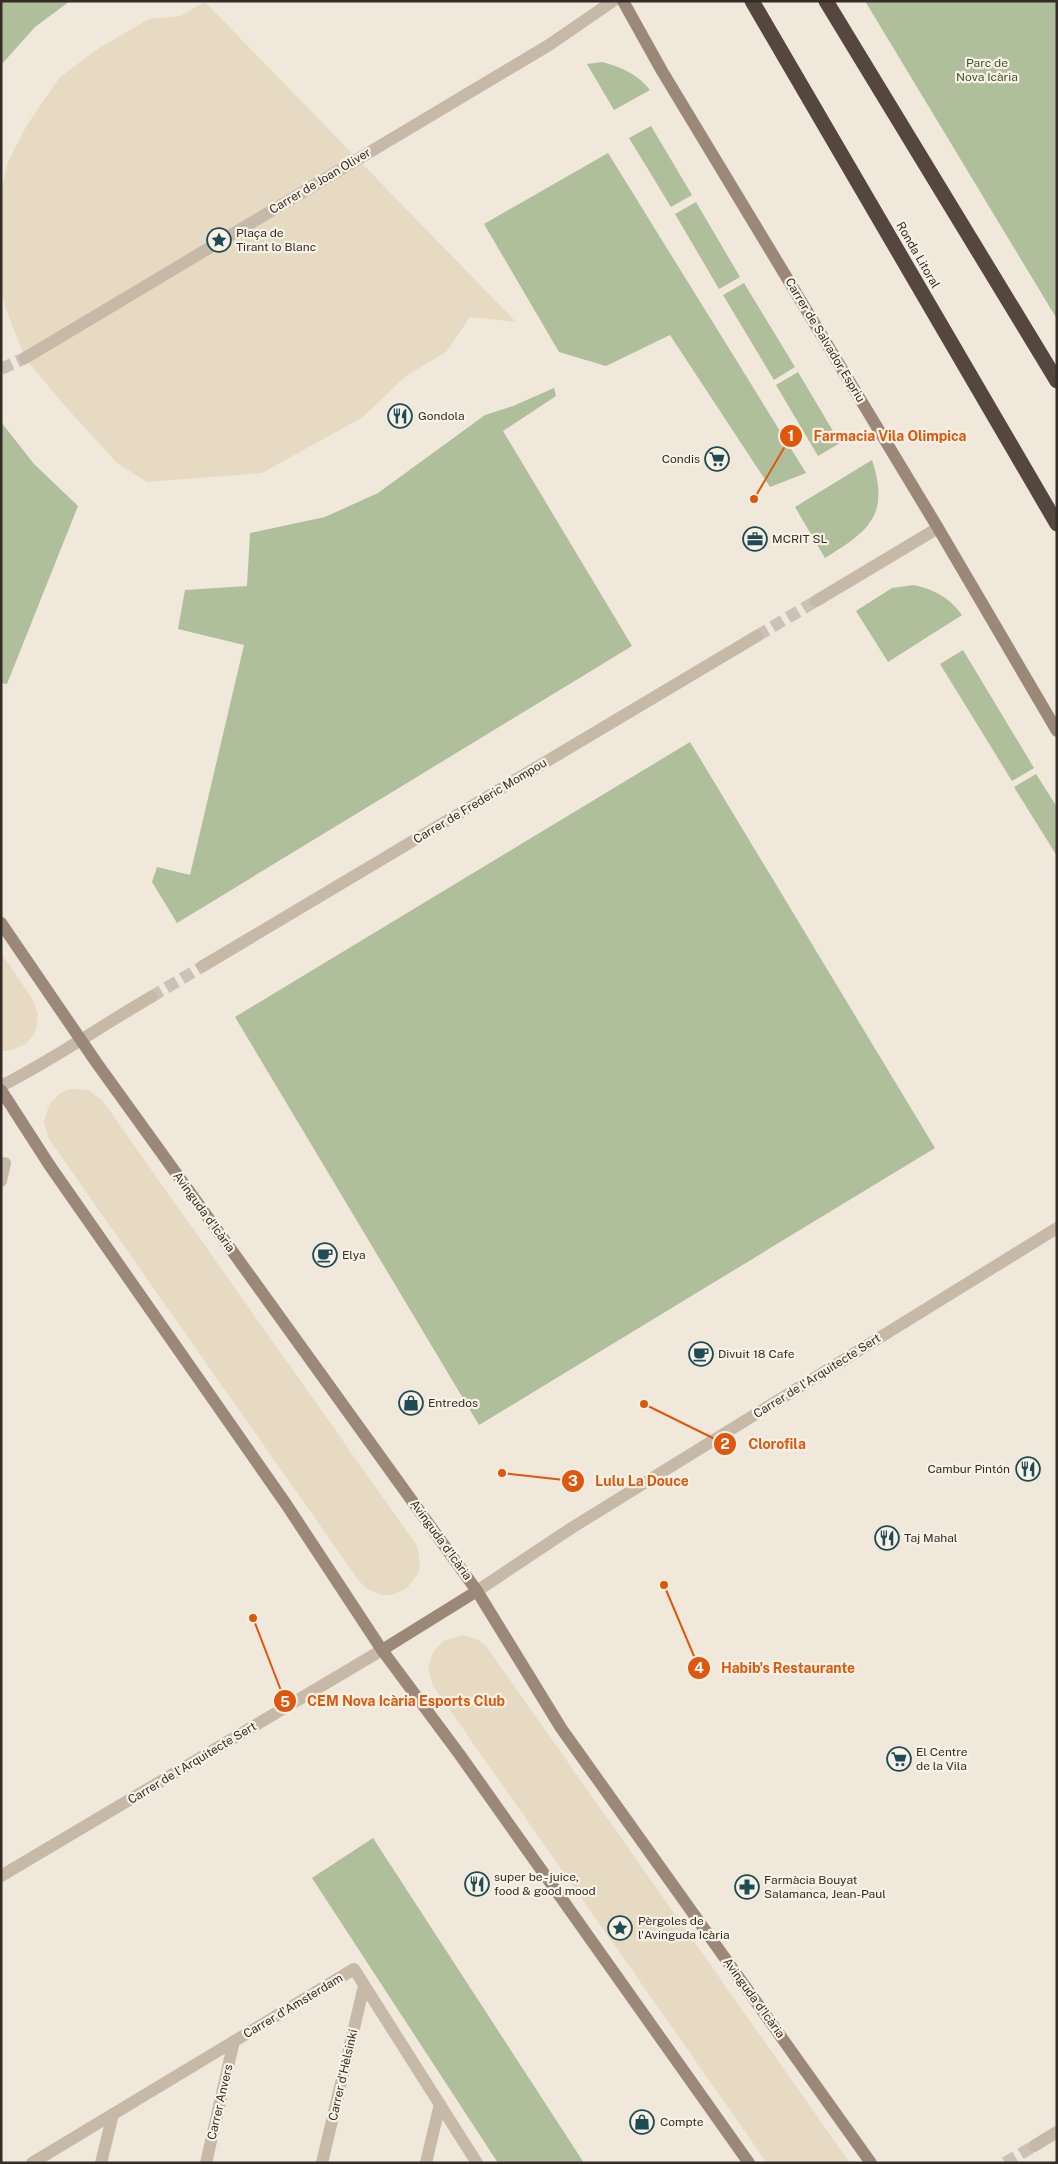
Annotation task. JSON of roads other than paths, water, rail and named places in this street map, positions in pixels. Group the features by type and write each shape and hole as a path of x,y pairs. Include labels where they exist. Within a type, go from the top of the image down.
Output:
{"highway":[{"name":"Ronda Litoral","path":"752,1 1057,524"},
{"path":"826,1 1057,380"}],"street":[{"name":"Carrer de Joan Oliver","path":"25,358 549,45 613,1"},
{"name":"Carrer de Salvador Espriu","path":"623,1 662,71 938,528 1057,731"},
{"path":"816,601 938,528"},
{"name":"Carrer de Frederic Mompou","path":"203,966 757,636"},
{"name":"Avinguda d'Icària","path":"1,924 80,1039 477,1591 561,1728 871,2163"},
{"path":"1,1086 41,1066 80,1039 151,997"},
{"path":"1,1090 50,1166 286,1504 382,1650 460,1755 749,2163"},
{"path":"1,1181 6,1163"},
{"name":"Carrer de l'Arquitecte Sert","path":"477,1591 582,1521 1057,1228"},
{"path":"382,1650 477,1591"},
{"name":"Carrer de l'Arquitecte Sert","path":"1,1876 382,1650"},
{"name":"Carrer d'Amsterdam","path":"32,2163 354,1970 477,2163"},
{"name":"Carrer d'Hèlsinki","path":"322,2163 364,1986"},
{"name":"Carrer Anvers","path":"206,2163 234,2041"},
{"path":"426,2163 440,2104"},
{"path":"101,2163 113,2114"},
{"path":"1034,2146 1057,2132"}],"tunnel":[{"path":"1,369 25,358"},
{"path":"757,636 816,601"},
{"path":"151,997 203,966"},
{"path":"1005,2163 1034,2146"}],"place":[{"name":"Plaça de Tirant lo Blanc","path":"219,240"},
{"name":"Gondola","path":"400,416"},
{"name":"Condis","path":"717,459"},
{"name":"Farmacia Vila Olimpica","path":"754,499"},
{"name":"MCRIT SL","path":"755,539"},
{"name":"Elya","path":"325,1255"},
{"name":"Divuit 18 Cafe","path":"701,1354"},
{"name":"Entredos","path":"411,1403"},
{"name":"Clorofila","path":"644,1404"},
{"name":"Cambur Pintón","path":"1028,1469"},
{"name":"Lulu La Douce","path":"502,1473"},
{"name":"Taj Mahal","path":"887,1538"},
{"name":"Habib's Restaurante","path":"664,1585"},
{"name":"CEM Nova Icària Esports Club","path":"253,1618"},
{"name":"El Centre de la Vila","path":"899,1759"},
{"name":"super be - juice, food & good mood","path":"477,1884"},
{"name":"Farmàcia Bouyat Salamanca, Jean-Paul","path":"747,1887"},
{"name":"Pèrgoles de l'Avinguda Icària","path":"620,1928"},
{"name":"Compte","path":"642,2122"}],"park label":[{"name":"Parc de Nova Icària","path":"987,70"}]}
